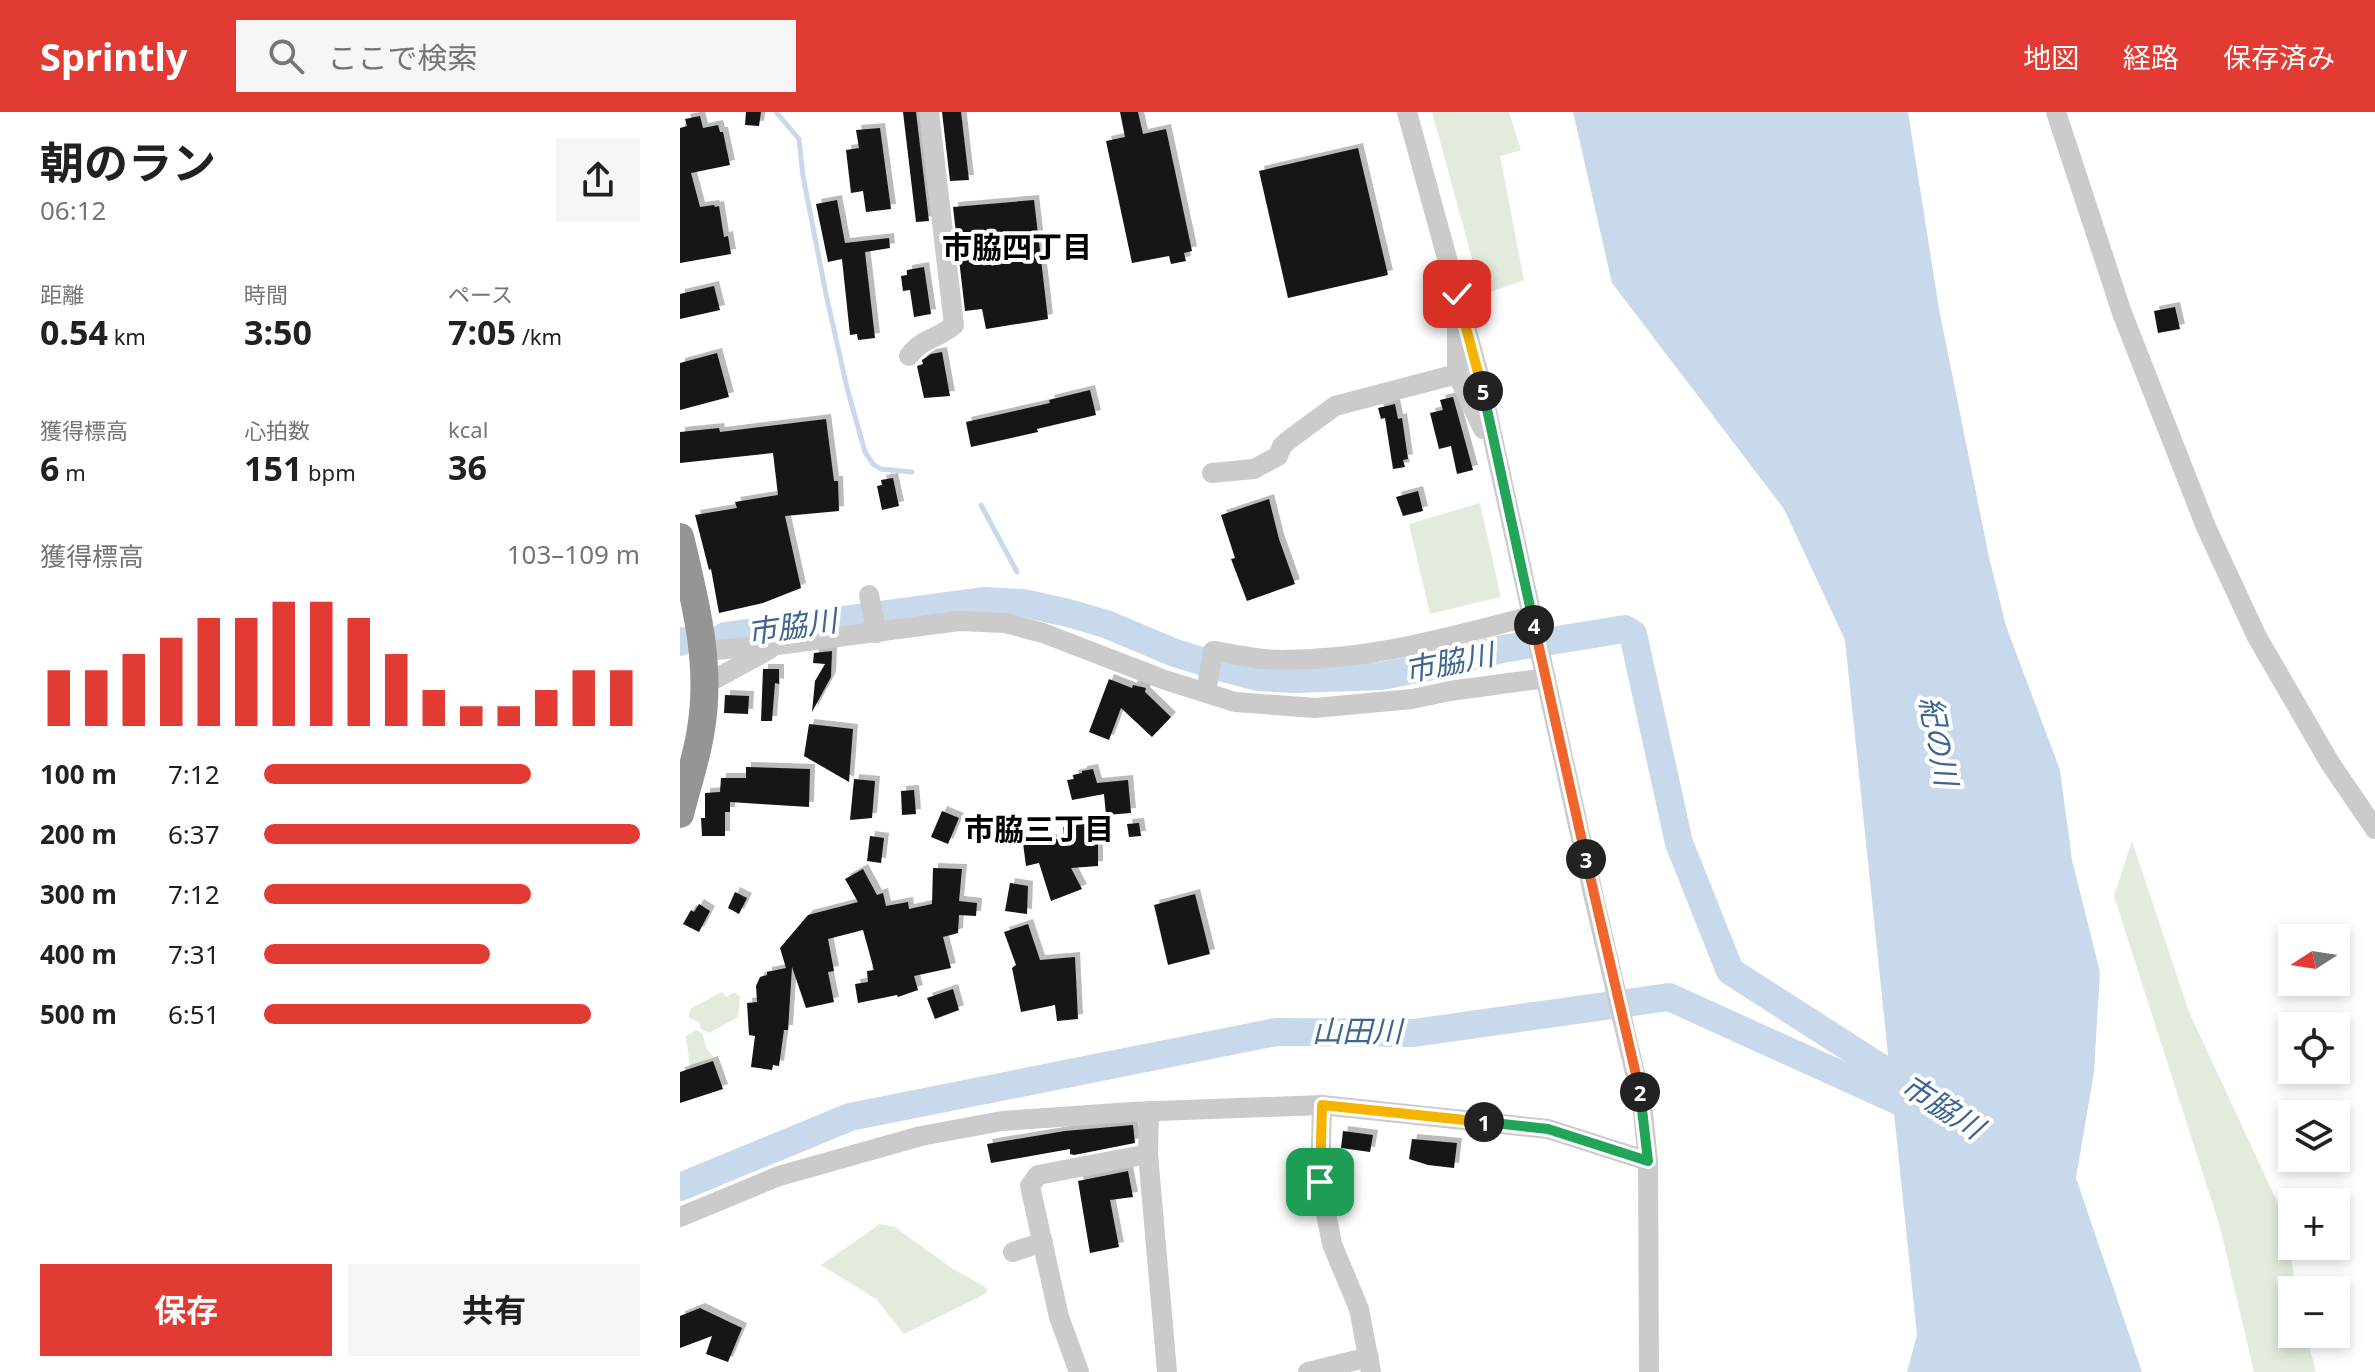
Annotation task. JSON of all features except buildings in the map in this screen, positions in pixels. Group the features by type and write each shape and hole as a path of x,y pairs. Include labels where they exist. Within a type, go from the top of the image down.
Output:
{"highway":[{"path":"680,537 695,635 701,730 680,814"}],"street":[{"path":"909,356 917,344 954,325 929,112"},
{"path":"1407,112 1479,375 1642,1103 1648,1161 1649,1372"},
{"path":"2056,112 2122,313 2206,527 2257,637 2330,763 2375,829"},
{"path":"1457,294 1457,374 1498,463"},
{"path":"1212,473 1254,469 1278,456 1282,446 1307,424 1335,406 1457,374"},
{"path":"869,595 877,633"},
{"path":"1206,693 1213,651 1275,660 1349,657 1398,651 1532,616"},
{"path":"695,635 777,645 959,621 1005,623 1043,633 1235,702 1315,708 1412,699 1546,678"},
{"path":"717,678 777,645"},
{"path":"680,1217 779,1176 921,1136 1002,1121 1149,1111 1322,1105 1548,1129 1648,1161"},
{"path":"1308,1372 1370,1365 1359,1309 1332,1244 1320,1182 1322,1105"},
{"path":"1149,1111 1148,1154 1167,1372"},
{"path":"1079,1372 1059,1317 1030,1186 1038,1175 1148,1154"},
{"path":"1013,1252 1043,1242"}],"green space":[{"path":"1432,112 1509,112 1521,150 1500,156 1524,280 1482,295"},
{"path":"1480,503 1501,597 1430,614 1409,524"},
{"path":"2132,841 2189,1012 2278,1204 2278,1260 2291,1260 2294,1276 2278,1276 2278,1348 2310,1348 2316,1372 2254,1372 2220,1227 2114,896"},
{"path":"722,992 727,997 734,992 740,997 738,1017 709,1033 701,1029 699,1022 689,1018 690,1009"},
{"path":"696,1030 702,1033 713,1057 690,1067 686,1036"},
{"path":"880,1224 895,1227 953,1269 987,1288 987,1293 904,1334 876,1299 821,1265"}],"water":[{"name":"紀の川","path":"1573,112 1908,112 1939,309 1989,557 2006,626 2060,770 2072,860 2100,972 2094,1072 2076,1178 2142,1372 1907,1372 1917,1335 1845,640 1784,509 1612,283"}],"waterway":[{"path":"776,112 799,139 803,176 826,294 865,452 881,469 912,472"},
{"path":"981,505 1017,572"},
{"name":"市脇川","path":"725,636 983,601 1023,603 1106,624 1175,653 1231,670 1258,677 1295,679 1381,676 1502,649 1625,629 1633,634 1679,843 1730,971 1920,1093"},
{"name":"山田川","path":"680,1187 850,1117 1276,1032 1414,1033 1669,997 1927,1114"}],"district":[{"name":"市脇四丁目","path":"1017,248"},
{"name":"市脇三丁目","path":"1039,830"}],"route":[{"path":"1320,1182 1322,1105 1548,1129 1648,1161 1642,1103 1479,375 1457,294"}]}
